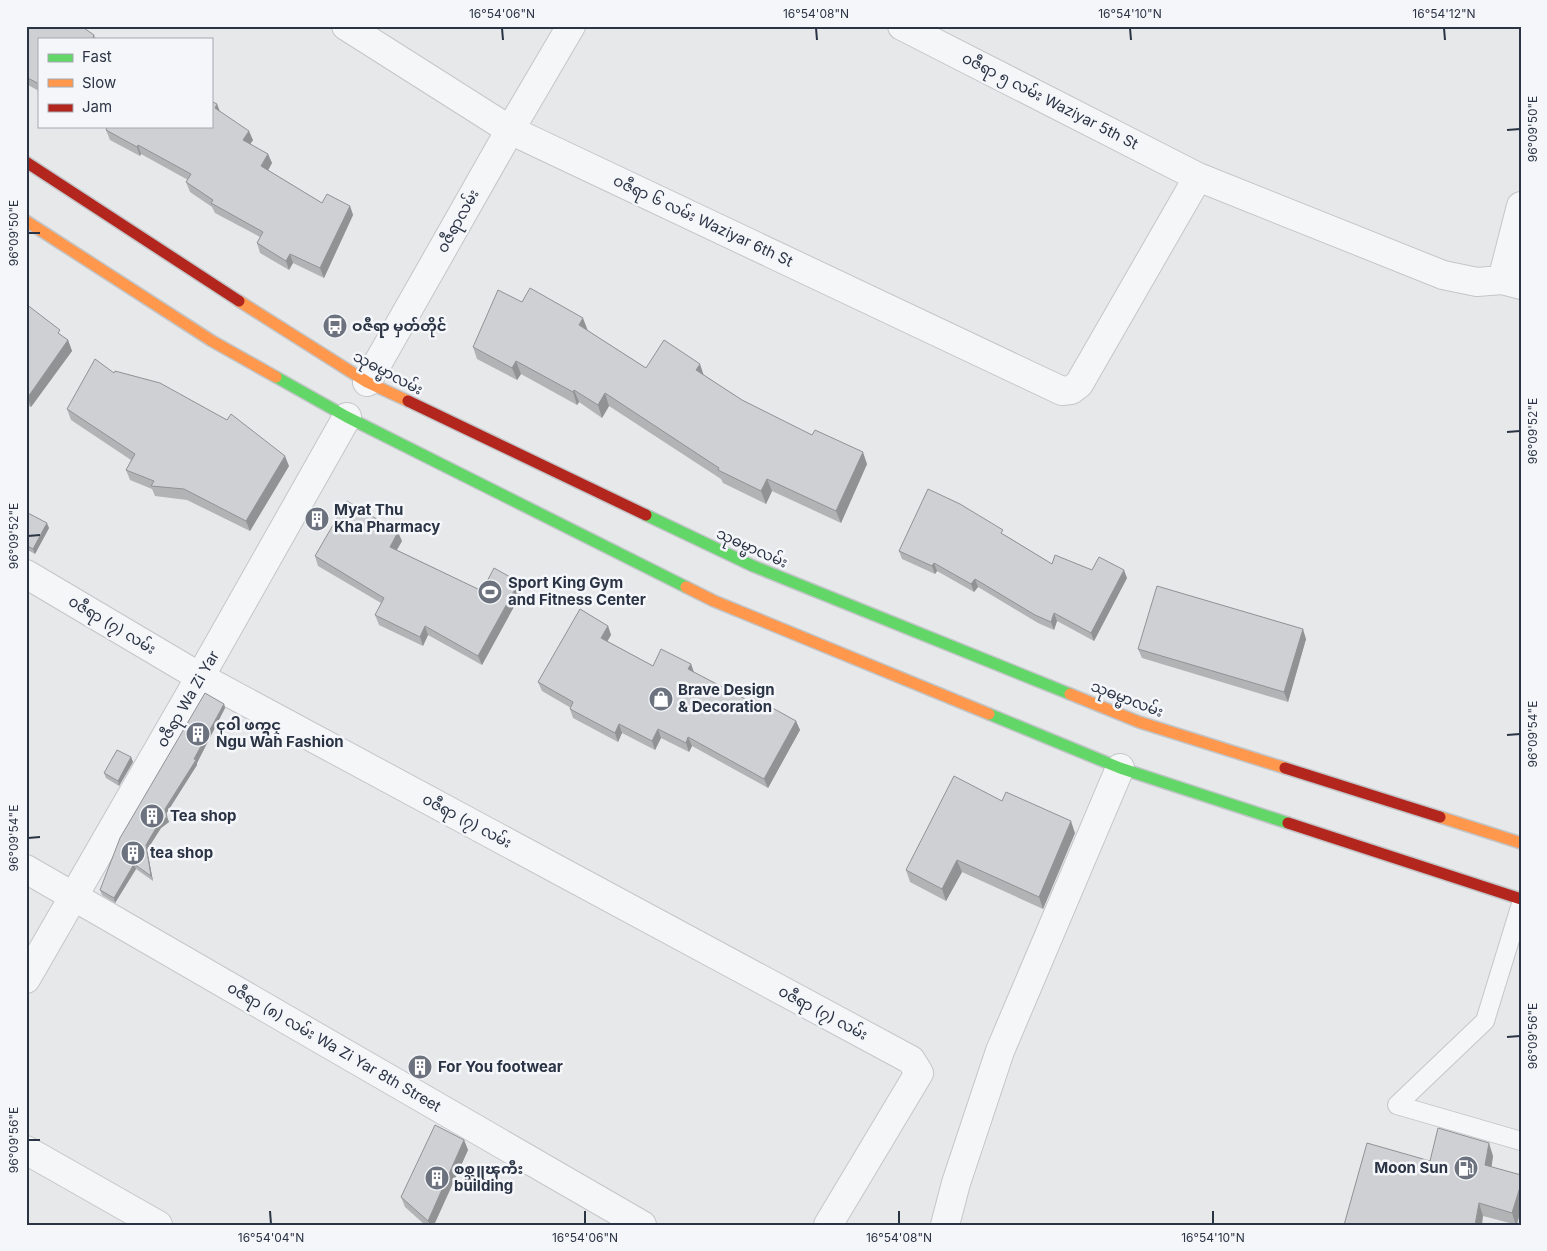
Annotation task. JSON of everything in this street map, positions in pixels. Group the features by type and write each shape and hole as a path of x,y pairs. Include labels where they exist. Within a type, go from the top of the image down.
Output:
{"main road":[{"name":"သုဓမ္မာလမ်း","path":"26,162 365,386 753,566 1140,722 1521,843"},
{"path":"26,221 212,341 349,414 714,601 1120,768 1378,854 1521,899"}],"street":[{"name":"ဝဇီရာ ၆ လမ်း Waziyar 6th St","path":"346,26 510,130 1062,391 1071,390 1079,384 1198,177"},
{"name":"ဝဇီရာလမ်း","path":"365,386 571,26"},
{"name":"ဝဇီရာ ၅ လမ်း Waziyar 5th St","path":"902,26 1198,177 1443,275 1477,282 1511,282"},
{"path":"1511,282 1521,206"},
{"name":"၀ဇီရာ Wa Zi Yar","path":"26,980 349,414"},
{"name":"၀ဇီရာ (၇) လမ်း","path":"26,574 200,678 911,1060 919,1073 828,1225"},
{"path":"944,1225 1000,1051 1120,768"},
{"name":"၀ဇီရာ (၈) လမ်း Wa Zi Yar 8th Street","path":"26,869 642,1225"},
{"path":"26,1150 158,1225"}],"lane":[{"path":"1521,904 1485,1021 1397,1105 1521,1141"}],"building":[{"path":"26,26 81,26 94,35 93,38 38,38 38,83 26,77"},
{"path":"212,102 217,104 215,108 249,131 243,140 268,154 261,166 322,203 327,194 350,206 320,268 290,254 286,261 257,243 263,232 211,203 213,200 186,182 191,174 106,130 107,128 212,128"},
{"path":"530,288 583,318 579,325 646,368 664,340 700,364 696,370 742,400 812,435 815,430 863,452 836,511 767,479 761,491 718,470 719,468 605,393 598,405 574,390 573,392 516,361 512,368 473,347 498,290 522,302"},
{"path":"26,304 60,330 58,333 68,340 28,397 26,396"},
{"path":"95,359 114,373 115,371 160,383 227,420 231,414 285,456 246,521 184,489 151,486 154,481 126,470 135,454 67,409"},
{"path":"928,489 960,504 1003,530 1001,533 1052,564 1055,555 1092,570 1099,557 1124,570 1091,633 1054,613 1051,622 1035,615 975,579 971,584 934,563 932,566 899,551"},
{"path":"347,501 398,532 390,547 482,591 494,568 519,582 478,656 425,626 420,637 375,615 384,598 315,556"},
{"path":"26,512 47,523 33,549 26,545"},
{"path":"1157,586 1303,629 1284,692 1138,649"},
{"path":"580,609 608,626 601,638 653,666 661,649 691,664 688,669 749,701 751,696 796,721 764,779 688,737 686,743 658,729 652,741 619,724 615,733 570,709 573,702 538,682"},
{"path":"205,693 224,704 194,759 196,760 165,809 167,817 159,823 146,845 151,876 134,864 114,898 100,890 120,838"},
{"path":"117,750 131,757 118,781 104,773"},
{"path":"954,776 1002,801 1006,792 1071,821 1039,897 957,860 942,889 906,870"},
{"name":"စစ္သူၾကီး building","path":"435,1125 464,1140 428,1221 401,1197"},
{"path":"1438,1128 1489,1143 1485,1165 1521,1175 1521,1184 1512,1213 1479,1203 1475,1225 1344,1225 1367,1143 1430,1161"}],"traffic: fast":[{"path":"276,377 347,417 686,587"},
{"path":"646,515 753,566 1070,694"},
{"path":"989,714 1120,768 1288,823"}],"traffic: slow":[{"path":"26,221 212,341 276,377"},
{"path":"239,301 367,382 408,401"},
{"path":"686,587 714,601 989,714"},
{"path":"1070,694 1139,722 1285,768"},
{"path":"1440,817 1521,843"}],"traffic: jam":[{"path":"26,162 239,301"},
{"path":"408,401 646,515"},
{"path":"1285,768 1440,817"},
{"path":"1288,823 1521,899"}],"place":[{"name":"ဝဇီရာ မှတ်တိုင်","path":"335,326"},
{"name":"Myat Thu Kha Pharmacy","path":"317,519"},
{"name":"Sport King Gym and Fitness Center","path":"490,592"},
{"name":"Brave Design & Decoration","path":"661,699"},
{"name":"ငု၀ါ ဖက္ရွင္ Ngu Wah Fashion","path":"198,734"},
{"name":"Tea shop","path":"152,816"},
{"name":"tea shop","path":"133,853"},
{"name":"For You footwear","path":"420,1067"},
{"name":"Moon Sun","path":"1466,1168"},
{"name":"စစ္သူၾကီး building","path":"437,1178"}]}
